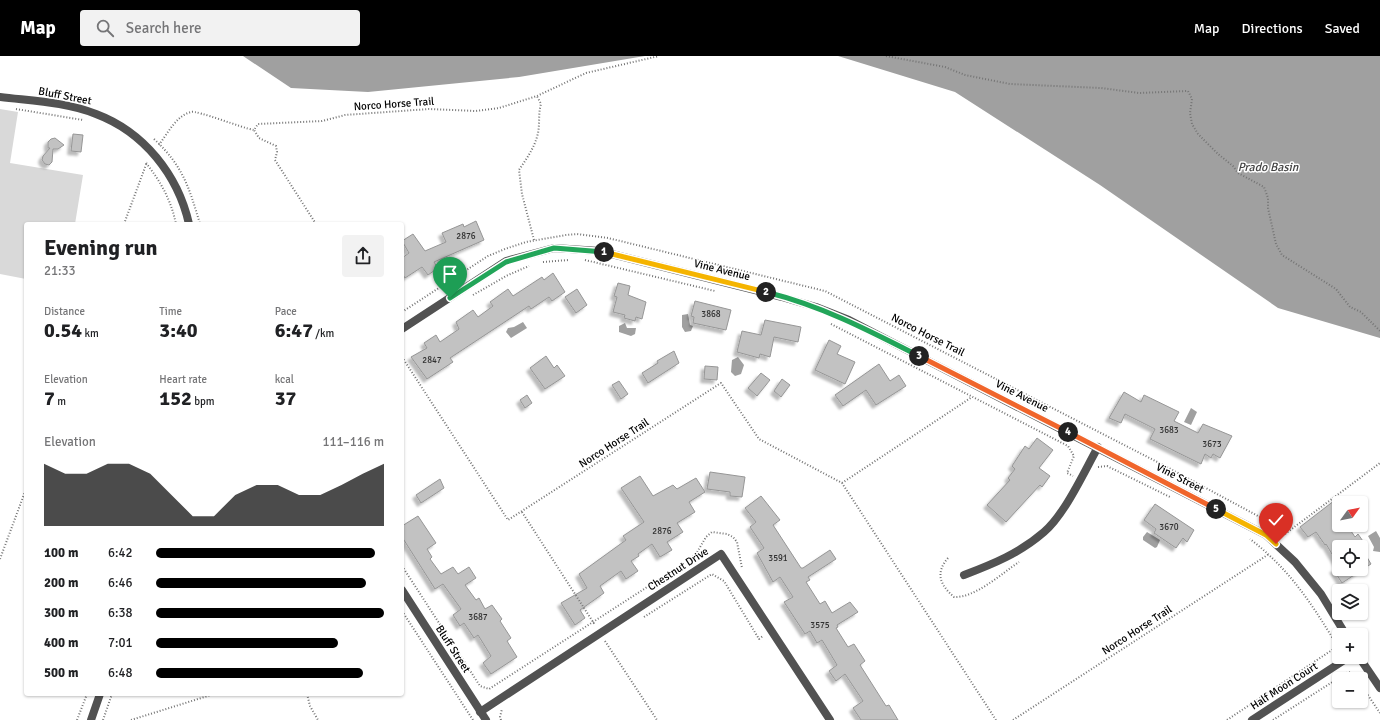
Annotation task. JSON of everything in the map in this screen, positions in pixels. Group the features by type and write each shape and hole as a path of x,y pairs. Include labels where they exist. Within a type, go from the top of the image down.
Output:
{"street":[{"name":"Bluff Street","path":"0,97 69,106 96,113 116,122 133,134 154,153 168,172 178,192 188,222"},
{"name":"Vine Avenue","path":"404,328 506,262 554,248 600,251 782,296 816,307 848,320 1098,448"},
{"path":"964,575 1003,560 1044,532 1060,513 1098,448"},
{"name":"Vine Street","path":"1098,448 1266,535 1295,562 1321,594 1342,628"},
{"name":"Chestnut Drive","path":"480,712 721,554 830,720"},
{"name":"Bluff Street","path":"404,593 486,720"},
{"name":"Half Moon Court","path":"1252,720 1338,664"},
{"path":"1365,664 1380,688"},
{"path":"91,720 99,696"}],"path":[{"name":"Norco Horse Trail","path":"254,130 258,124 322,121 345,115 429,109 476,111 499,108 537,96 586,73 659,56"},
{"path":"886,56 945,67 965,74 1010,84 1101,88 1139,93 1188,91 1192,99 1190,112 1192,124 1198,134 1218,154 1233,166 1238,173 1264,187 1268,198 1268,208 1276,244 1282,255 1336,289 1350,307 1361,312 1380,331"},
{"path":"534,240 522,194 519,170 533,148 538,131 538,113 542,104 537,96"},
{"path":"11,109 83,120 96,113"},
{"path":"125,222 146,163 171,128 182,117 191,111 254,130 259,138 276,146 277,152 274,160 315,222"},
{"path":"148,134 159,144 183,174 194,200 200,222"},
{"path":"146,163 171,203 176,222"},
{"name":"Norco Horse Trail","path":"404,311 488,256 534,240 577,234 608,238 825,291 1165,466 1271,523 1285,534"},
{"path":"536,263 550,260 574,260"},
{"path":"581,260 720,292"},
{"path":"468,298 506,276 530,265"},
{"path":"828,323 1068,446 1074,456 1067,472 1080,479"},
{"name":"Norco Horse Trail","path":"404,360 508,520 721,383 759,440 842,483 996,720"},
{"path":"842,483 972,397"},
{"name":"Norco Horse Trail","path":"1013,720 1269,554 1285,534 1380,463"},
{"path":"1095,471 1100,466 1107,466 1170,498"},
{"path":"0,559 24,494"},
{"path":"522,512 657,720"},
{"path":"1227,720 1335,648 1335,642 1301,588 1269,554 1244,536"},
{"path":"948,558 942,565 940,574 942,583 954,597 963,597 972,594 1021,561"},
{"path":"639,620 712,574 724,581 759,639 771,630"},
{"path":"404,614 473,720"},
{"path":"600,646 606,642"},
{"path":"1273,720 1332,682"},
{"path":"1368,695 1380,713"},
{"path":"77,720 86,696"},
{"path":"103,720 111,696"},
{"path":"131,720 208,696"},
{"path":"308,696 310,706 318,720"},
{"path":"501,720 501,710 508,706"}],"shaded area":[{"path":"0,109 18,112 10,163 83,175 75,222 24,222 24,279 0,274"}],"water":[{"path":"243,56 645,56 519,77 368,92 291,88"},
{"name":"Prado Basin","path":"838,56 1380,56 1380,338 1278,308 1100,185 955,92"},
{"path":"688,314 690,325 693,326 691,331 685,332 682,327 682,315"},
{"path":"523,322 527,328 511,338 506,332 508,328 514,327"},
{"path":"625,323 627,328 636,328 635,334 631,336 619,332 619,326"},
{"path":"738,357 744,365 741,374 735,376 731,372 732,360"},
{"path":"1191,408 1197,412 1191,425 1184,422"},
{"path":"1376,531 1380,538 1380,552 1373,551 1374,547 1368,536"},
{"path":"1147,532 1160,540 1157,547 1155,548 1143,540 1143,537"}],"building":[{"path":"73,134 83,135 81,152 71,151"},
{"path":"55,138 64,145 58,149 53,149 52,162 49,165 45,164 42,160 43,156 50,148 48,148 48,142"},
{"path":"476,221 484,240 434,262 438,268 428,275 422,267 405,278 404,257 409,253 404,244 404,240 413,234 425,251 446,242 442,233 463,224 464,227"},
{"path":"553,273 565,292 552,301 549,297 531,309 529,306 450,358 453,362 427,379 411,357 427,348 424,343 436,335 440,342 459,329 456,322 473,310 478,317 493,306 490,302 508,289 513,296 542,277 544,280"},
{"path":"618,283 630,286 628,295 646,302 642,319 636,317 635,321 624,318 625,315 613,312 617,297 614,296"},
{"path":"577,289 587,305 576,313 565,297"},
{"path":"695,301 731,310 726,330 693,323 694,317 691,316"},
{"path":"765,320 801,327 798,342 774,337 770,357 760,354 759,358 737,352 742,331 761,335"},
{"path":"829,340 841,346 837,354 855,362 845,384 815,370"},
{"path":"674,351 679,363 648,383 642,373 658,363 657,361"},
{"path":"546,356 554,368 557,365 565,376 545,389 530,368"},
{"path":"879,364 890,381 899,375 906,386 876,405 866,390 843,406 835,395"},
{"path":"705,366 718,367 717,380 704,379"},
{"path":"761,373 770,380 757,396 748,388"},
{"path":"782,379 790,385 781,397 774,391"},
{"path":"619,381 628,394 621,399 612,385"},
{"path":"1124,392 1141,402 1144,395 1179,412 1174,421 1198,433 1203,424 1232,436 1220,458 1213,454 1211,458 1205,454 1201,464 1150,439 1155,429 1125,414 1121,423 1109,418"},
{"path":"527,395 532,403 525,408 520,400"},
{"path":"1037,438 1053,450 1039,468 1050,476 1042,487 1040,485 1006,522 987,505 1010,480 1008,478 1015,469 1012,466 1025,446 1029,449"},
{"path":"710,472 745,477 742,497 730,496 730,492 707,489"},
{"path":"640,476 653,496 673,485 677,489 696,478 705,492 689,502 695,512 677,523 683,532 667,542 672,550 660,557 652,544 638,554 639,556 631,561 638,571 626,579 621,571 600,586 604,593 580,610 585,618 575,625 561,603 587,588 579,574 626,540 623,536 644,522 621,488"},
{"path":"440,479 444,488 421,503 416,495"},
{"path":"761,496 780,520 773,525 801,568 830,550 836,559 808,577 810,580 806,582 820,604 825,601 832,613 850,602 858,612 837,625 838,627 836,628 848,647 854,644 865,661 860,665 886,706 889,705 898,720 861,720 853,708 863,701 845,674 836,681 829,671 837,665 822,640 817,643 810,631 805,634 784,602 793,597 780,577 773,582 757,553 764,548 750,527 756,522 745,508"},
{"path":"1332,502 1332,532 1352,532 1355,537 1358,534 1362,540 1332,540 1332,554 1316,532 1308,537 1300,527"},
{"path":"1155,504 1194,530 1187,542 1183,538 1176,548 1154,533 1156,529 1144,520"},
{"path":"418,516 436,543 427,549 432,557 430,559 441,574 453,567 458,574 469,567 476,578 465,585 476,600 479,598 485,609 492,605 502,619 500,621 511,638 507,641 517,657 491,674 483,663 491,656 478,635 474,638 464,623 460,626 453,615 461,609 443,584 435,589 404,540 404,525"},
{"path":"1368,559 1371,564 1368,566"},
{"path":"1338,576 1353,576 1342,583"}],"route":[{"path":"450,298 506,262 554,248 600,251 782,296 816,307 848,320 1266,535 1276,544"}]}
